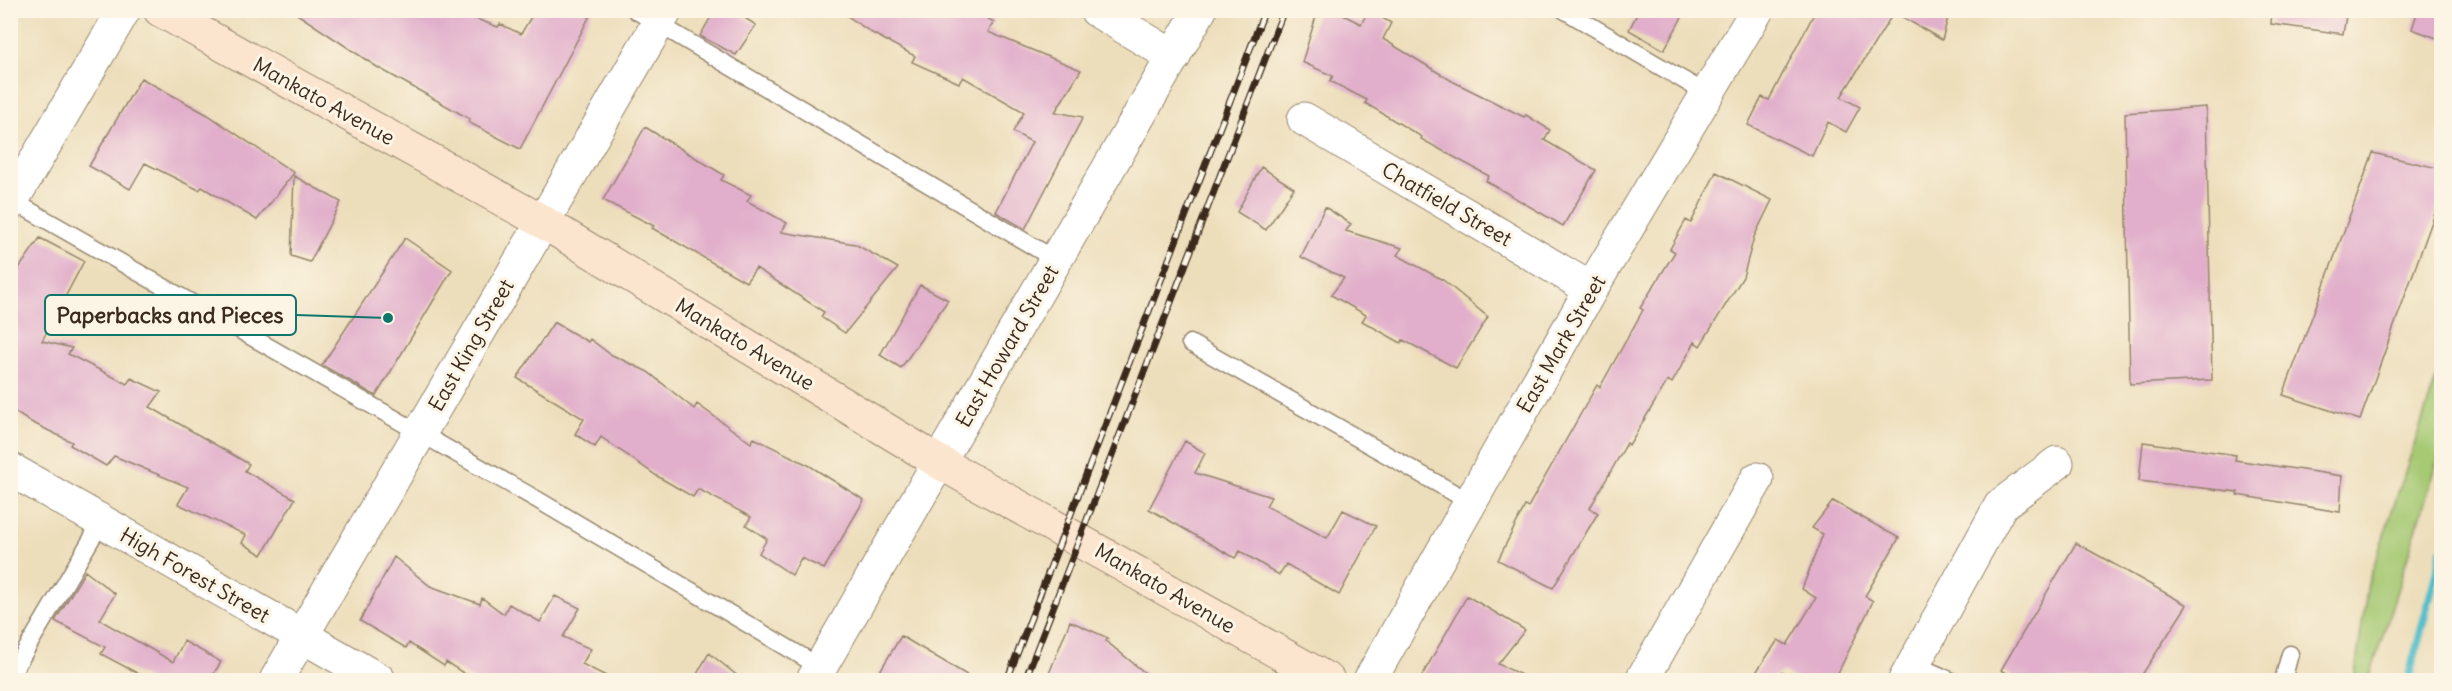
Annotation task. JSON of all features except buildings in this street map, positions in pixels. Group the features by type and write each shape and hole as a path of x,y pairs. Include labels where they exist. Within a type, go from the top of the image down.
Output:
{"main road":[{"name":"Mankato Avenue","path":"160,10 543,222 939,462 1328,681"}],"street":[{"path":"12,202 124,10"},
{"path":"1096,10 1174,57"},
{"name":"East Howard Street","path":"816,674 1200,10"},
{"name":"East Mark Street","path":"1370,681 1591,289 1757,10"},
{"name":"East King Street","path":"276,681 543,222 653,15"},
{"name":"Chatfield Street","path":"1304,119 1591,289"},
{"path":"1909,672 2001,505 2057,463"},
{"name":"High Forest Street","path":"10,469 379,681"},
{"path":"1642,681 1757,479"}],"lane":[{"path":"1564,10 1707,94"},
{"path":"653,15 1056,260"},
{"path":"12,202 420,433 816,674"},
{"path":"1190,343 1470,502"},
{"path":"10,677 102,521"},
{"path":"2283,681 2290,654"},
{"path":"1909,672 1950,681"}],"green space":[{"path":"2441,364 2441,451 2371,673 2365,680 2354,680 2368,583"}],"waterway":[{"path":"2408,680 2442,551"}],"railway":[{"path":"1007,680 1265,10"},
{"path":"1025,680 1284,10"}],"place":[{"name":"Paperbacks and Pieces","path":"388,318"}]}
